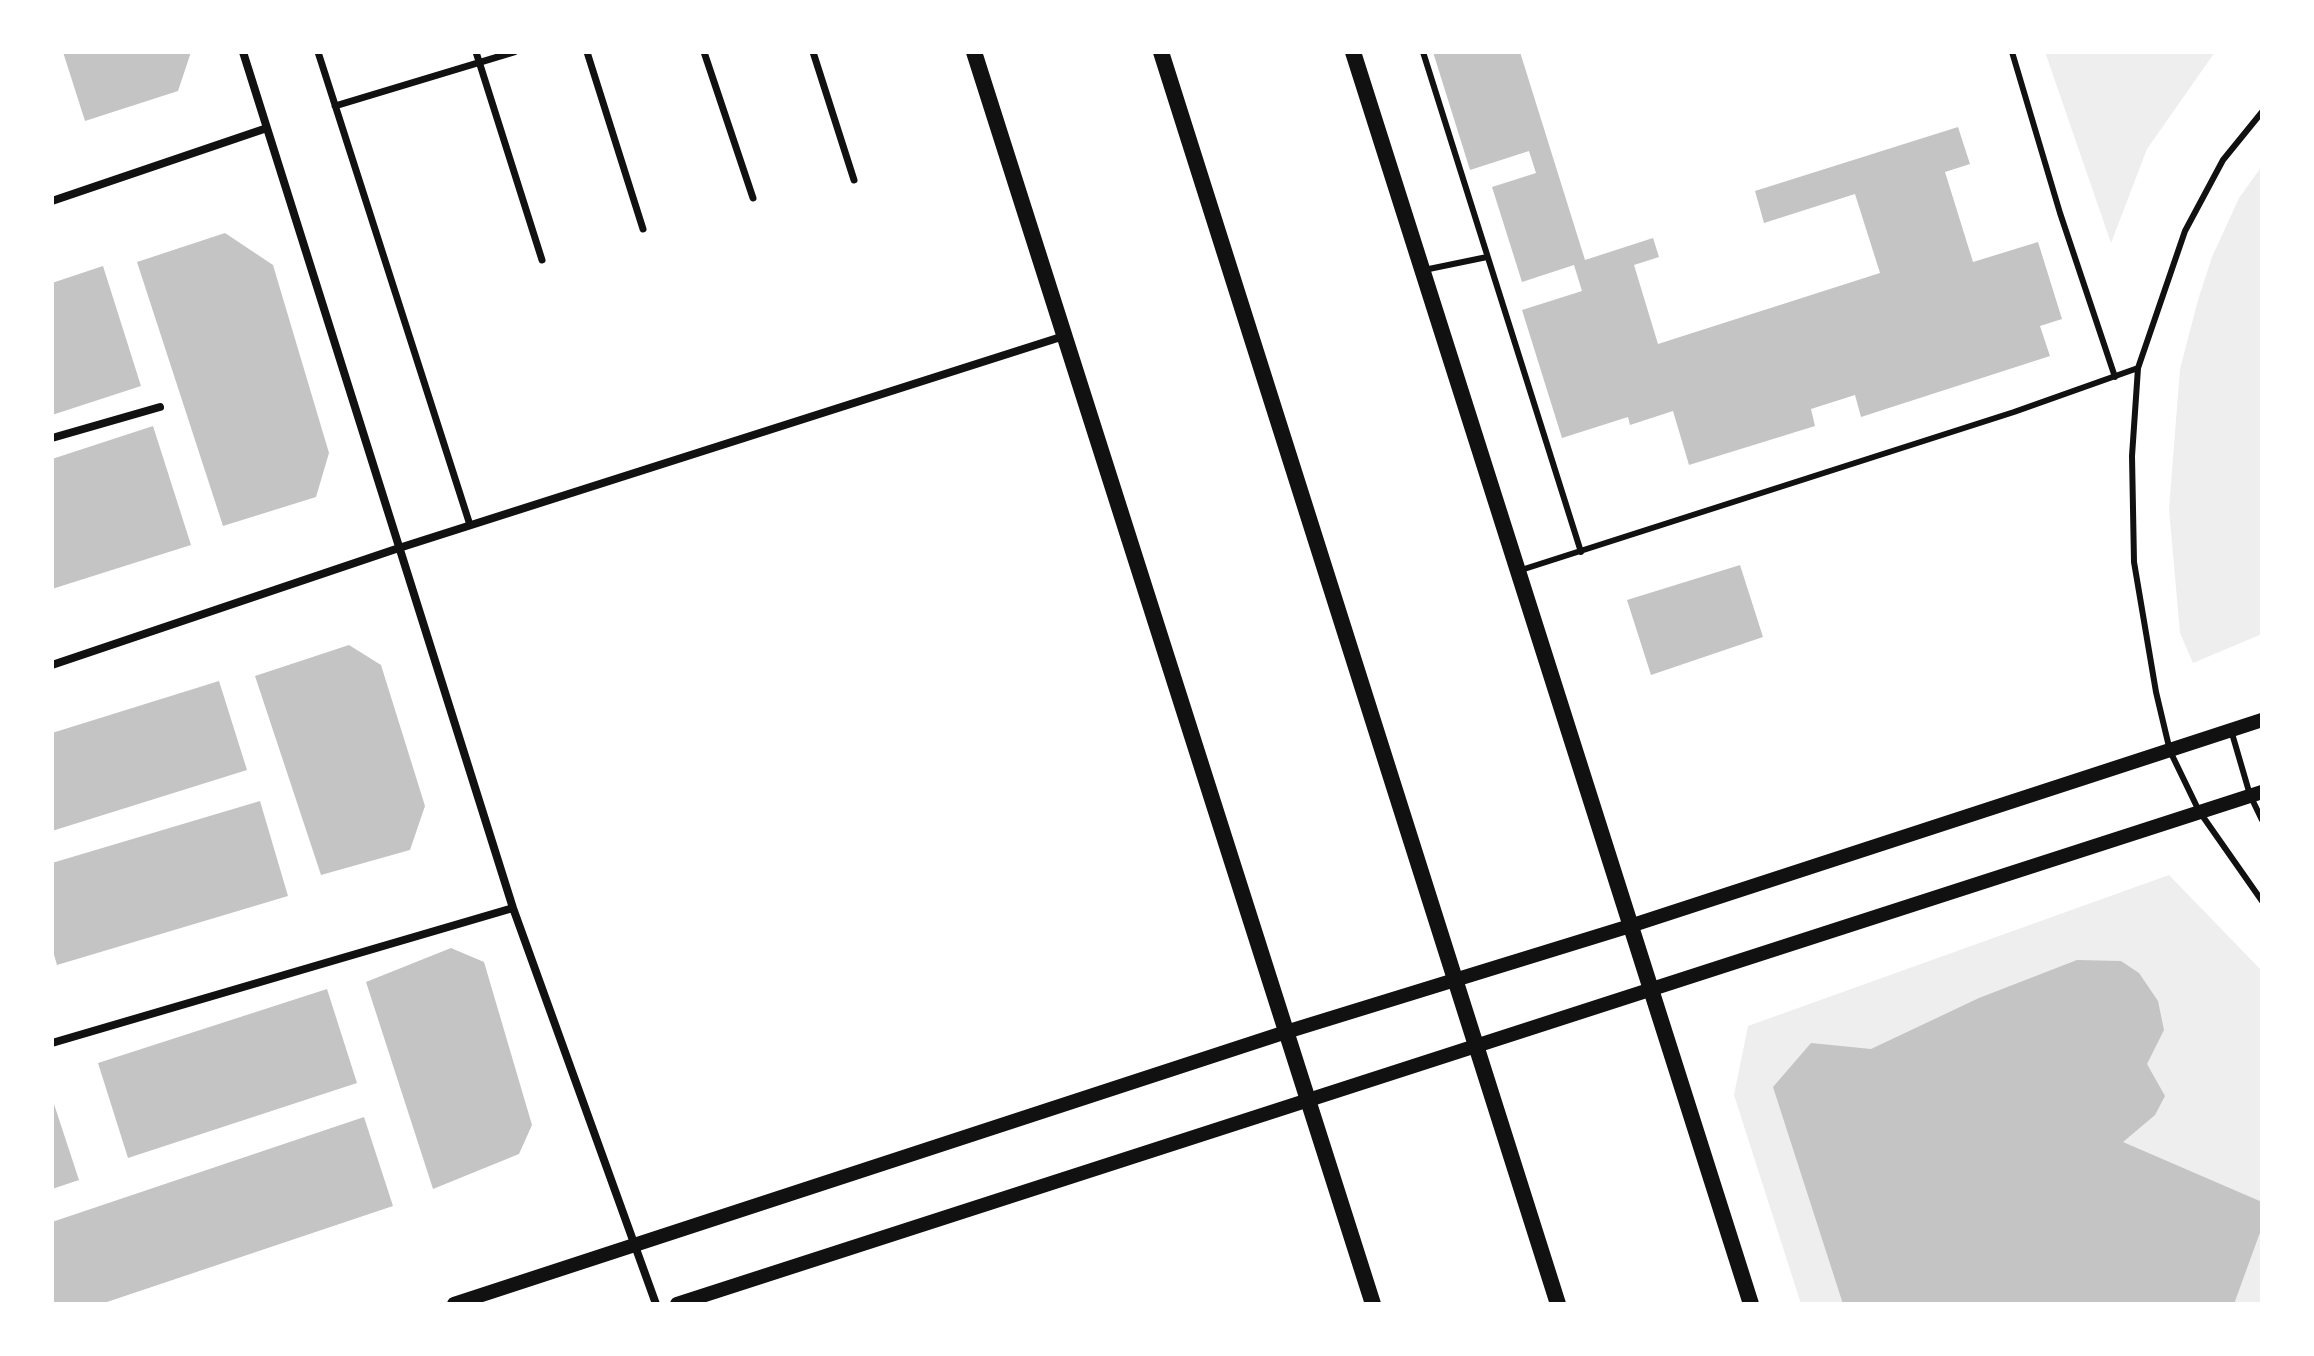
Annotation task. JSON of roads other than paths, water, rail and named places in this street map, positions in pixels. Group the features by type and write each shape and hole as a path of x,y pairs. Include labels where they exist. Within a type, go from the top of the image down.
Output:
{"main road":[{"path":"974,52 1373,1304"},
{"path":"1161,52 1558,1304"},
{"path":"1353,52 1751,1304"}],"street":[{"path":"243,52 513,908 656,1304"},
{"path":"318,52 470,525"},
{"path":"476,52 542,260"},
{"path":"335,106 514,52"},
{"path":"587,52 643,229"},
{"path":"704,52 753,198"},
{"path":"813,52 854,180"},
{"path":"52,201 267,128"},
{"path":"52,665 399,548 1064,336"},
{"path":"52,438 160,407"},
{"path":"454,1304 1286,1032 1630,926 2262,720"},
{"path":"677,1304 2256,794"},
{"path":"52,1043 513,908"}],"lane":[{"path":"1423,52 1581,552"},
{"path":"2012,52 2060,213 2115,377"},
{"path":"2262,112 2223,160 2185,231 2138,368 2132,456 2134,562 2156,692 2170,751 2199,811 2262,901"},
{"path":"1422,270 1487,257"},
{"path":"1518,571 2014,412 2138,368"},
{"path":"2231,730 2256,794 2262,820"}]}
